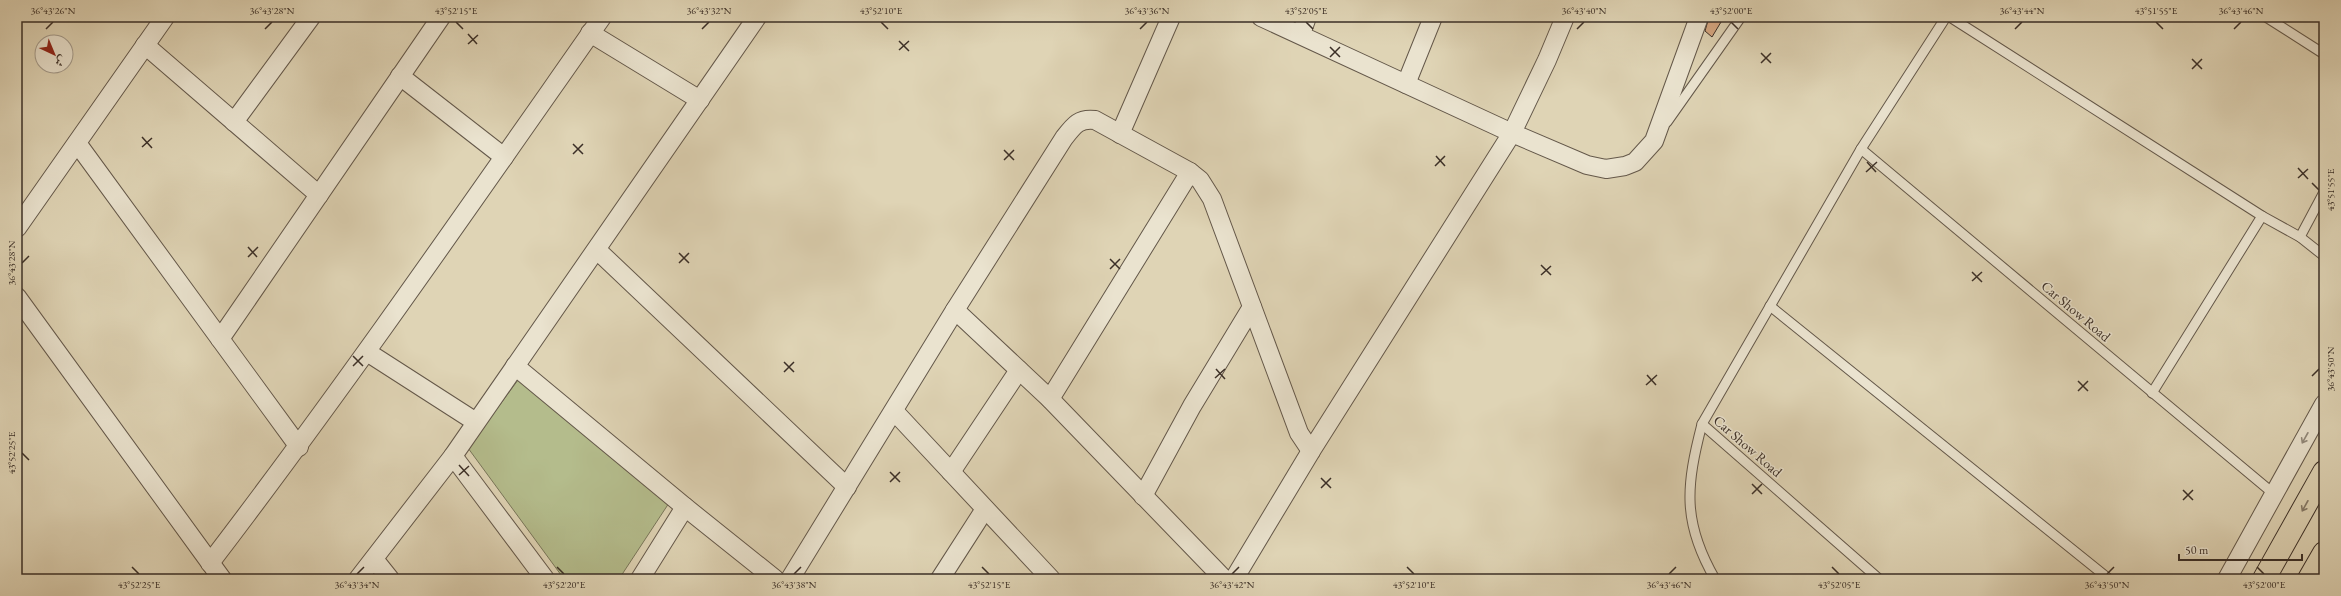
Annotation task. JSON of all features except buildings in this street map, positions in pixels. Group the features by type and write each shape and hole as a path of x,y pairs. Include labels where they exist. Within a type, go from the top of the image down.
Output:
{"highway":[{"path":"2264,579 2324,472"},
{"path":"2310,579 2324,553"}],"street":[{"path":"17,228 164,17"},
{"path":"234,122 311,17"},
{"path":"220,339 441,17"},
{"path":"210,564 299,447 602,17"},
{"path":"358,579 453,456 757,17"},
{"path":"1120,134 1171,17"},
{"path":"1261,17 1301,34 1512,133 1587,165 1606,169 1625,166 1635,162 1654,141 1699,17"},
{"path":"1301,34 1308,17"},
{"path":"1406,84 1433,17"},
{"path":"1234,579 1311,451 1512,133 1547,60 1565,17"},
{"path":"590,33 700,100"},
{"path":"145,46 319,195"},
{"path":"400,76 504,157"},
{"path":"790,579 955,310 1075,123 1084,119 1095,120 1190,172 1200,180 1212,199 1300,433 1311,451"},
{"path":"77,143 299,447"},
{"path":"1050,399 1190,172"},
{"path":"597,250 847,487"},
{"path":"17,297 222,579"},
{"path":"1143,496 1192,406 1252,308"},
{"path":"955,310 1050,399 1224,579"},
{"path":"367,352 476,422"},
{"path":"515,366 685,507 775,579"},
{"path":"951,472 1019,370"},
{"path":"2228,579 2324,404"},
{"path":"894,411 1051,579"},
{"path":"453,456 545,579"},
{"path":"640,579 685,507"},
{"path":"940,579 985,509"},
{"path":"374,558 390,579"}],"lane":[{"path":"1654,141 1741,17"},
{"path":"1702,424 1861,149 1946,17"},
{"path":"1950,17 2262,216 2300,237 2324,256"},
{"path":"2266,17 2324,54"},
{"name":"Car Show Road","path":"1861,149 2274,494"},
{"path":"2300,237 2324,192"},
{"path":"2152,393 2262,216"},
{"path":"1770,306 2109,579"},
{"name":"Car Show Road","path":"1716,579 1691,521 1689,491 1694,454 1702,424 1879,579"}],"green space":[{"path":"518,380 669,503 619,579 564,579 468,448"}]}
